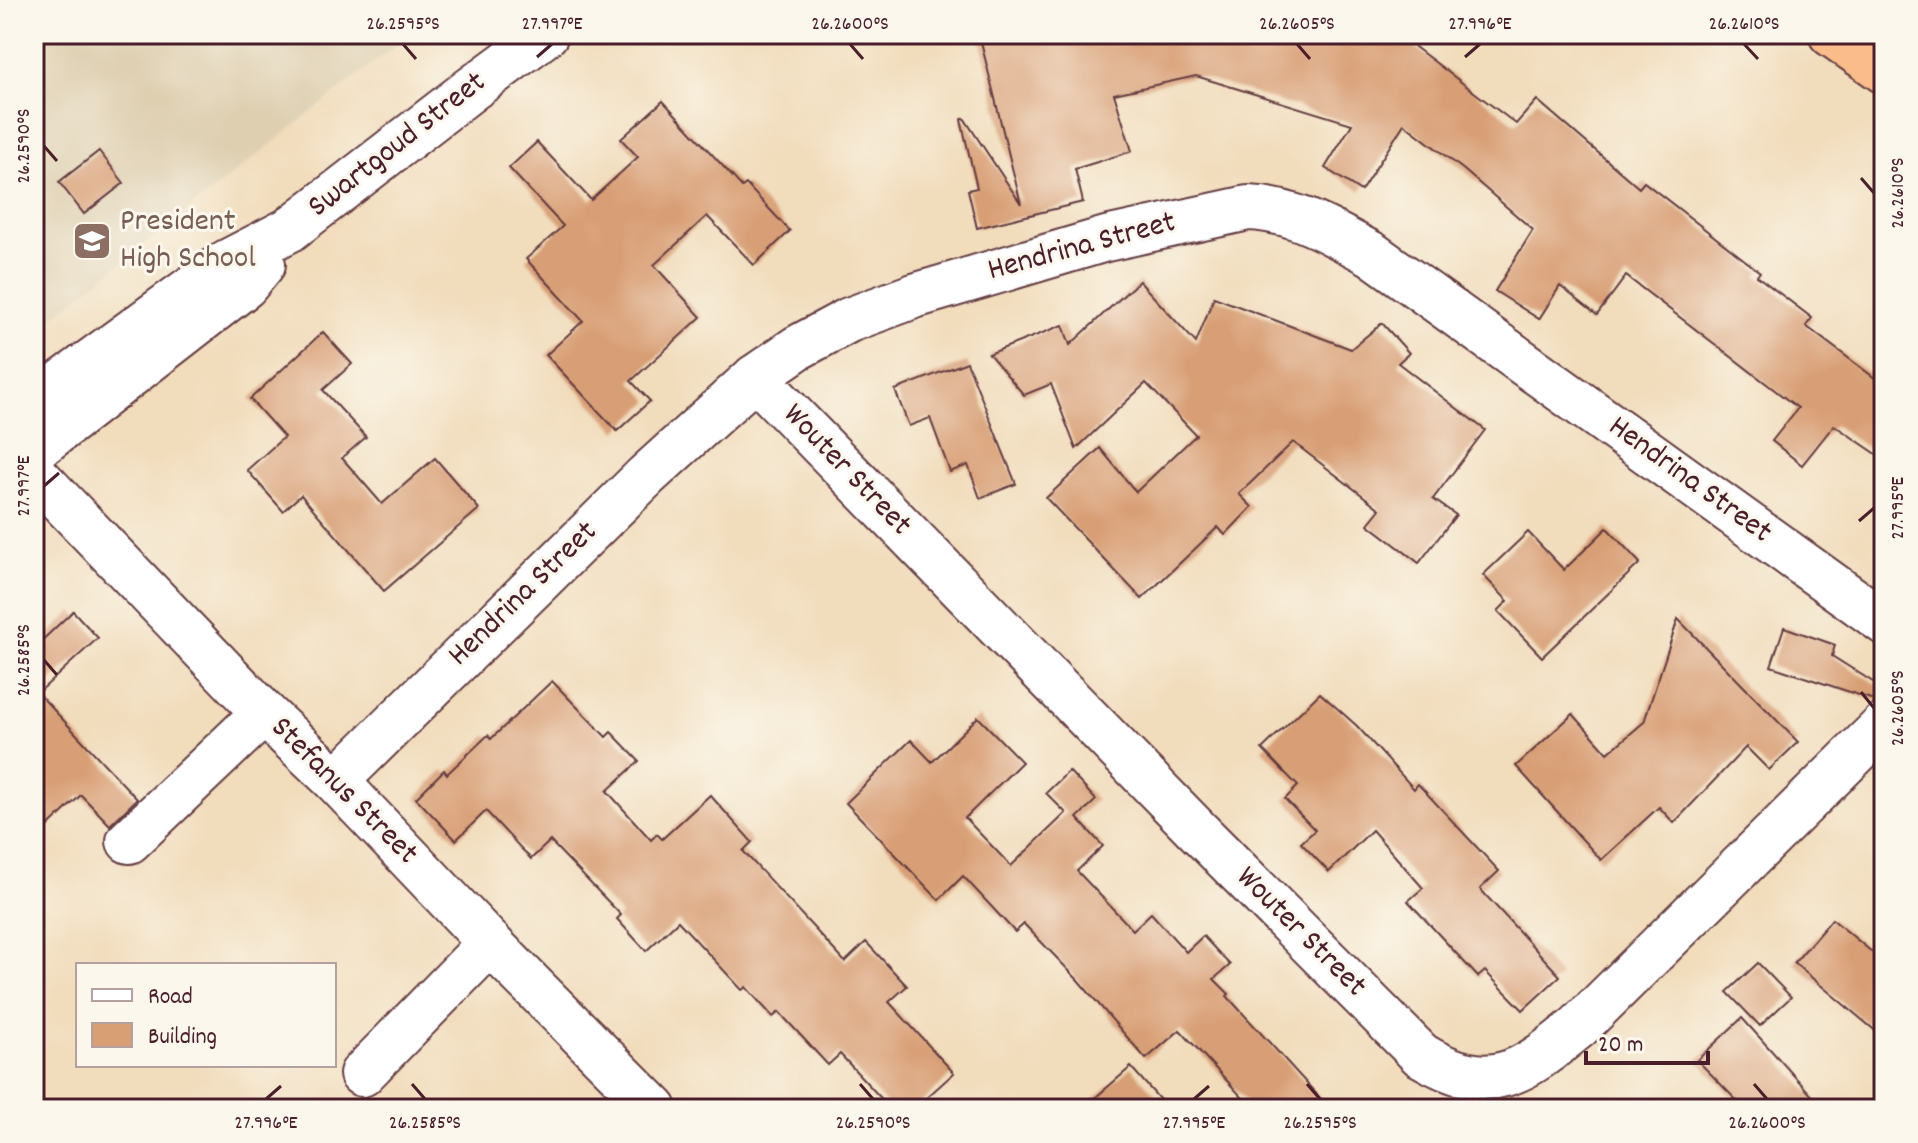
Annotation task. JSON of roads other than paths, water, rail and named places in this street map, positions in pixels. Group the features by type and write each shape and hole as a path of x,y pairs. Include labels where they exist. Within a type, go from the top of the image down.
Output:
{"highway":[{"path":"1831,34 1884,71"}],"street":[{"name":"Swartgoud Street","path":"34,403 227,262 289,230 546,34"},
{"name":"Hendrina Street","path":"336,781 646,476 755,377 797,348 849,320 914,296 1106,239 1225,211 1268,208 1302,217 1372,254 1884,622"},
{"name":"Swartgoud Street","path":"34,450 245,286 289,230"},
{"name":"Wouter Street","path":"755,377 1421,1055 1440,1067 1462,1074 1483,1078 1516,1071 1539,1059 1578,1027 1884,725"},
{"name":"Stefanus Street","path":"34,473 264,713 336,781 490,943 655,1109"},
{"path":"129,841 264,713"},
{"path":"362,1074 490,943"}],"place":[{"name":"President High School","path":"92,241"}]}
